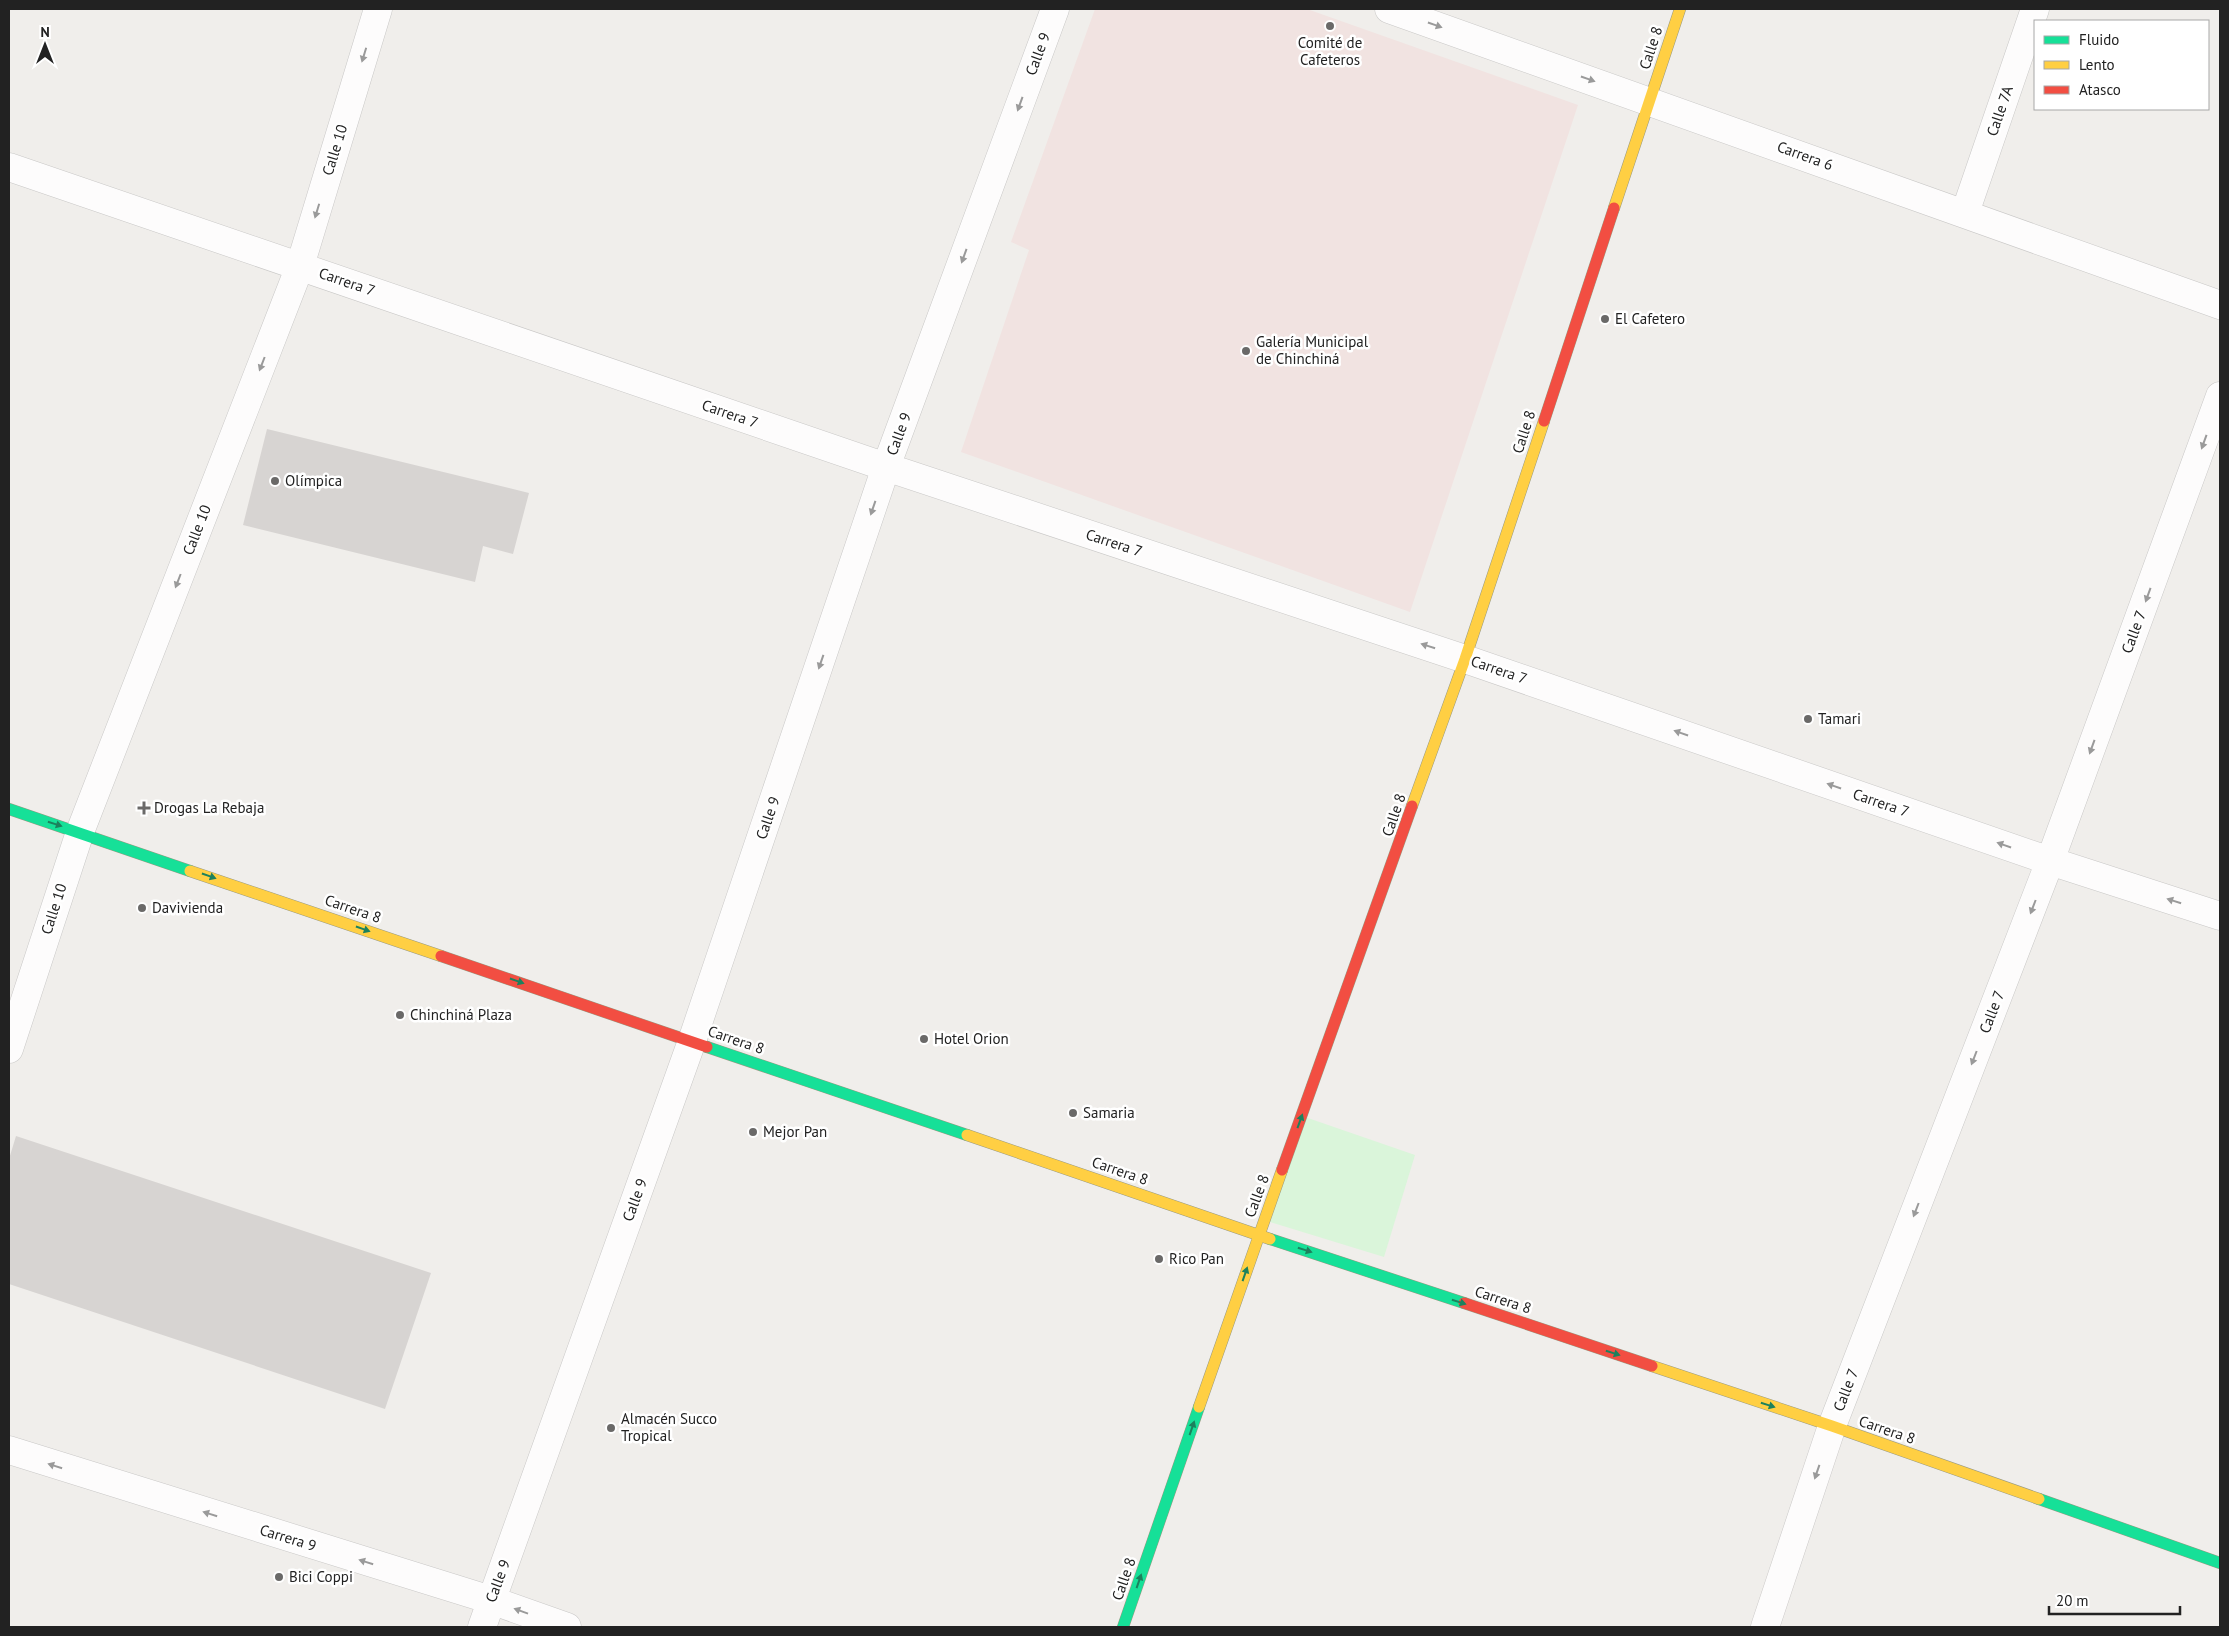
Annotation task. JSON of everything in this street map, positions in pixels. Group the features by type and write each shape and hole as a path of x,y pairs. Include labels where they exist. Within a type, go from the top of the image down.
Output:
{"street":[{"name":"Calle 10","path":"9,1049 80,832 300,266 378,9"},
{"name":"Calle 9","path":"482,1627 692,1041 886,467 1055,9"},
{"name":"Carrera 6","path":"1389,9 2220,305"},
{"name":"Calle 8","path":"1123,1627 1259,1235 1465,659 1680,9"},
{"name":"Calle 7A","path":"1965,213 2035,9"},
{"name":"Carrera 7","path":"9,167 886,467 1465,659 2050,861 2220,916"},
{"name":"Calle 7","path":"1764,1627 1832,1426 2050,861 2220,396"},
{"name":"Carrera 8","path":"9,809 1259,1235 1832,1426 2220,1563"},
{"name":"Carrera 9","path":"9,1450 491,1600 566,1627"}],"shaded area":[{"name":"Galería Municipal de Chinchiná","path":"1095,9 1307,9 1578,105 1410,612 961,452 1029,250 1011,242"}],"green space":[{"path":"1305,1117 1415,1155 1384,1257 1270,1222"}],"building":[{"path":"267,429 529,493 513,554 483,546 475,582 243,525"},
{"path":"16,1136 431,1273 385,1409 9,1284 9,1159"}],"traffic: fast":[{"path":"9,809 190,871"},
{"path":"707,1047 967,1135"},
{"path":"1270,1239 1464,1303"},
{"path":"1123,1627 1199,1407"},
{"path":"2039,1499 2220,1563"}],"traffic: slow":[{"path":"1614,208 1680,9"},
{"path":"1412,806 1465,659 1544,421"},
{"path":"190,871 441,956"},
{"path":"967,1135 1270,1239"},
{"path":"1199,1407 1282,1170"},
{"path":"1652,1366 1832,1426 2039,1499"}],"traffic: jam":[{"path":"1544,421 1614,208"},
{"path":"1282,1170 1412,806"},
{"path":"441,956 707,1047"},
{"path":"1464,1303 1652,1366"}],"place":[{"name":"Comité de Cafeteros","path":"1330,26"},
{"name":"El Cafetero","path":"1605,319"},
{"name":"Galería Municipal de Chinchiná","path":"1246,351"},
{"name":"Olímpica","path":"275,481"},
{"name":"Tamari","path":"1808,719"},
{"name":"Drogas La Rebaja","path":"144,808"},
{"name":"Davivienda","path":"142,908"},
{"name":"Chinchiná Plaza","path":"400,1015"},
{"name":"Hotel Orion","path":"924,1039"},
{"name":"Samaria","path":"1073,1113"},
{"name":"Mejor Pan","path":"753,1132"},
{"name":"Rico Pan","path":"1159,1259"},
{"name":"Almacén Succo Tropical","path":"611,1428"},
{"name":"Bici Coppi","path":"279,1577"}]}
